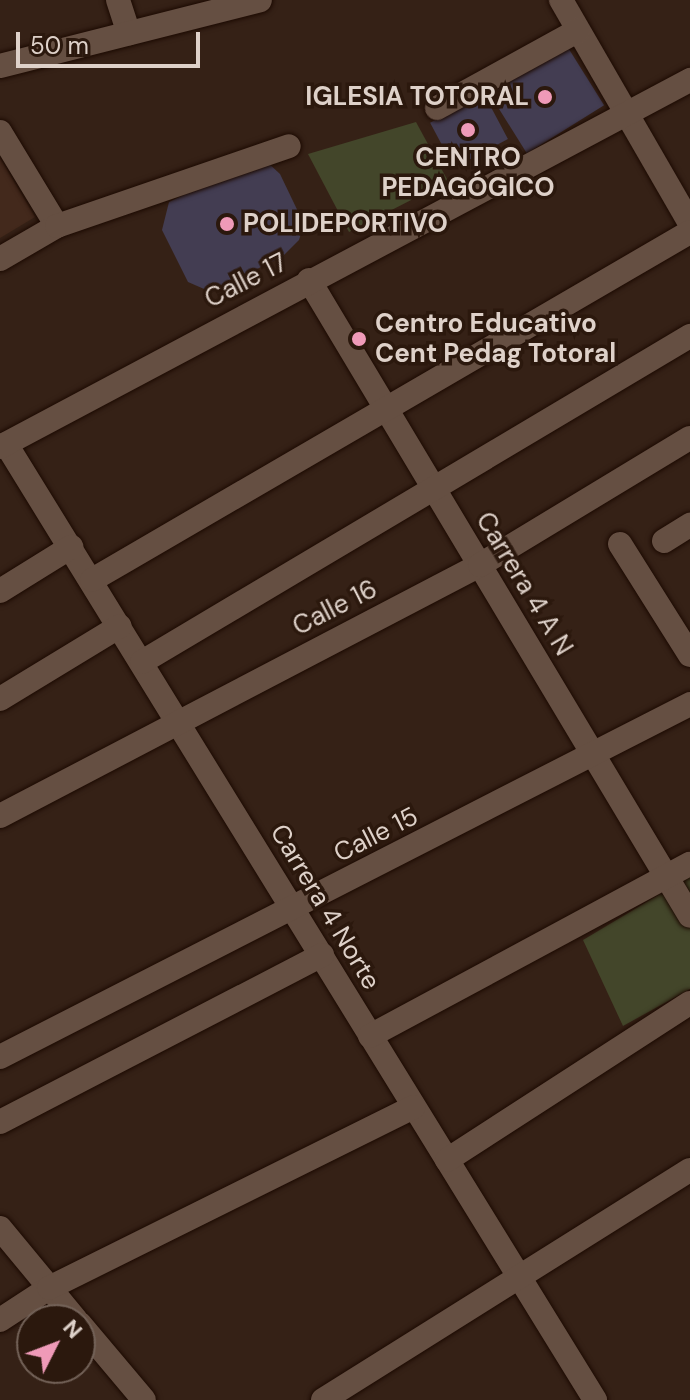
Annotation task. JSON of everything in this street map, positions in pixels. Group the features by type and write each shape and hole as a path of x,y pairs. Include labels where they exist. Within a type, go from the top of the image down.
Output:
{"street":[{"path":"118,0 129,33"},
{"path":"0,66 129,33 222,4 260,0"},
{"path":"561,0 627,115 680,184 690,223"},
{"path":"437,108 577,31"},
{"name":"Calle 17","path":"3,446 309,280 690,80"},
{"path":"0,132 57,226"},
{"path":"0,259 57,226 289,146"},
{"path":"92,580 388,412 690,232"},
{"name":"Carrera 4 A N","path":"309,280 690,916"},
{"path":"142,662 436,491 690,336"},
{"name":"Calle 16","path":"0,816 178,720 480,565 690,438"},
{"name":"Carrera 4 Norte","path":"3,446 92,580 595,1400"},
{"path":"664,541 690,525"},
{"path":"620,544 690,655"},
{"path":"0,591 71,547"},
{"path":"0,699 120,626"},
{"name":"Calle 15","path":"0,1057 594,756 690,704"},
{"path":"370,1036 690,864"},
{"path":"0,1122 322,955"},
{"path":"447,1160 690,1003"},
{"path":"0,1320 49,1288 414,1107"},
{"path":"323,1400 690,1170"},
{"path":"0,1228 63,1304"},
{"path":"96,1343 144,1400"}],"shaded area":[{"path":"0,158 35,217 0,238"}],"green space":[{"path":"416,122 448,181 349,232 308,154"},
{"path":"690,876 690,989 623,1026 583,940"}],"building":[{"name":"IGLESIA TOTORAL","path":"567,46 604,105 527,154 490,94"},
{"name":"CENTRO PEDAGÓGICO","path":"484,94 508,139 454,168 430,123"},
{"path":"252,161 266,161 280,174 304,224 299,240 283,256 211,292 188,282 162,230 169,202"}],"place":[{"name":"IGLESIA TOTORAL","path":"545,97"},
{"name":"CENTRO PEDAGÓGICO","path":"468,130"},
{"name":"POLIDEPORTIVO","path":"227,224"},
{"name":"Centro Educativo Cent Pedag Totoral","path":"359,339"}]}
